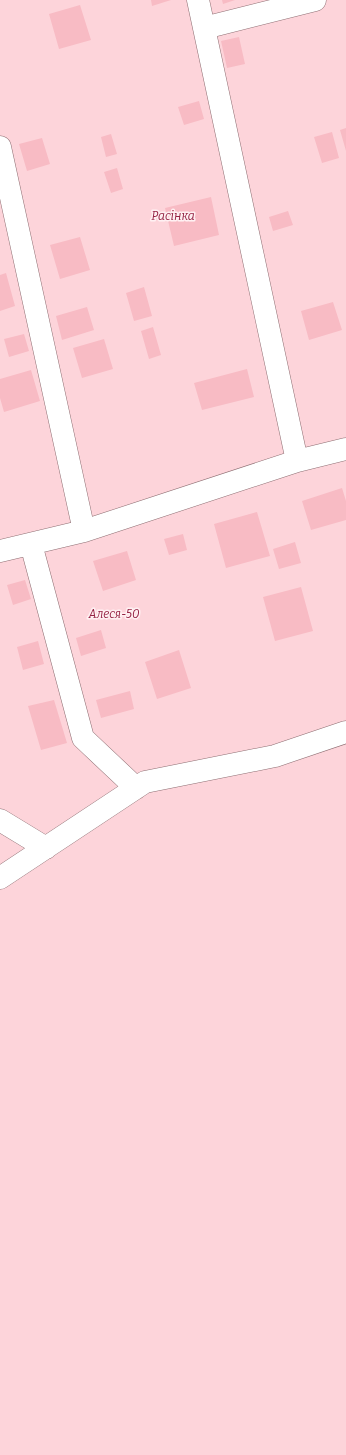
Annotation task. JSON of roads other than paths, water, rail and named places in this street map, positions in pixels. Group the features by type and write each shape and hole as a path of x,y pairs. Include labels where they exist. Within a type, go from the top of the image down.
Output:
{"street":[{"path":"198,0 297,461"},
{"path":"204,28 315,0"},
{"path":"0,147 84,531"},
{"path":"0,551 84,531 297,461 346,449"},
{"path":"30,544 83,738 136,788"},
{"path":"0,878 145,782 275,756 346,732"},
{"path":"0,820 46,848"}],"park label":[{"name":"Расінка","path":"173,216"},
{"name":"Алеся-50","path":"114,614"}]}
